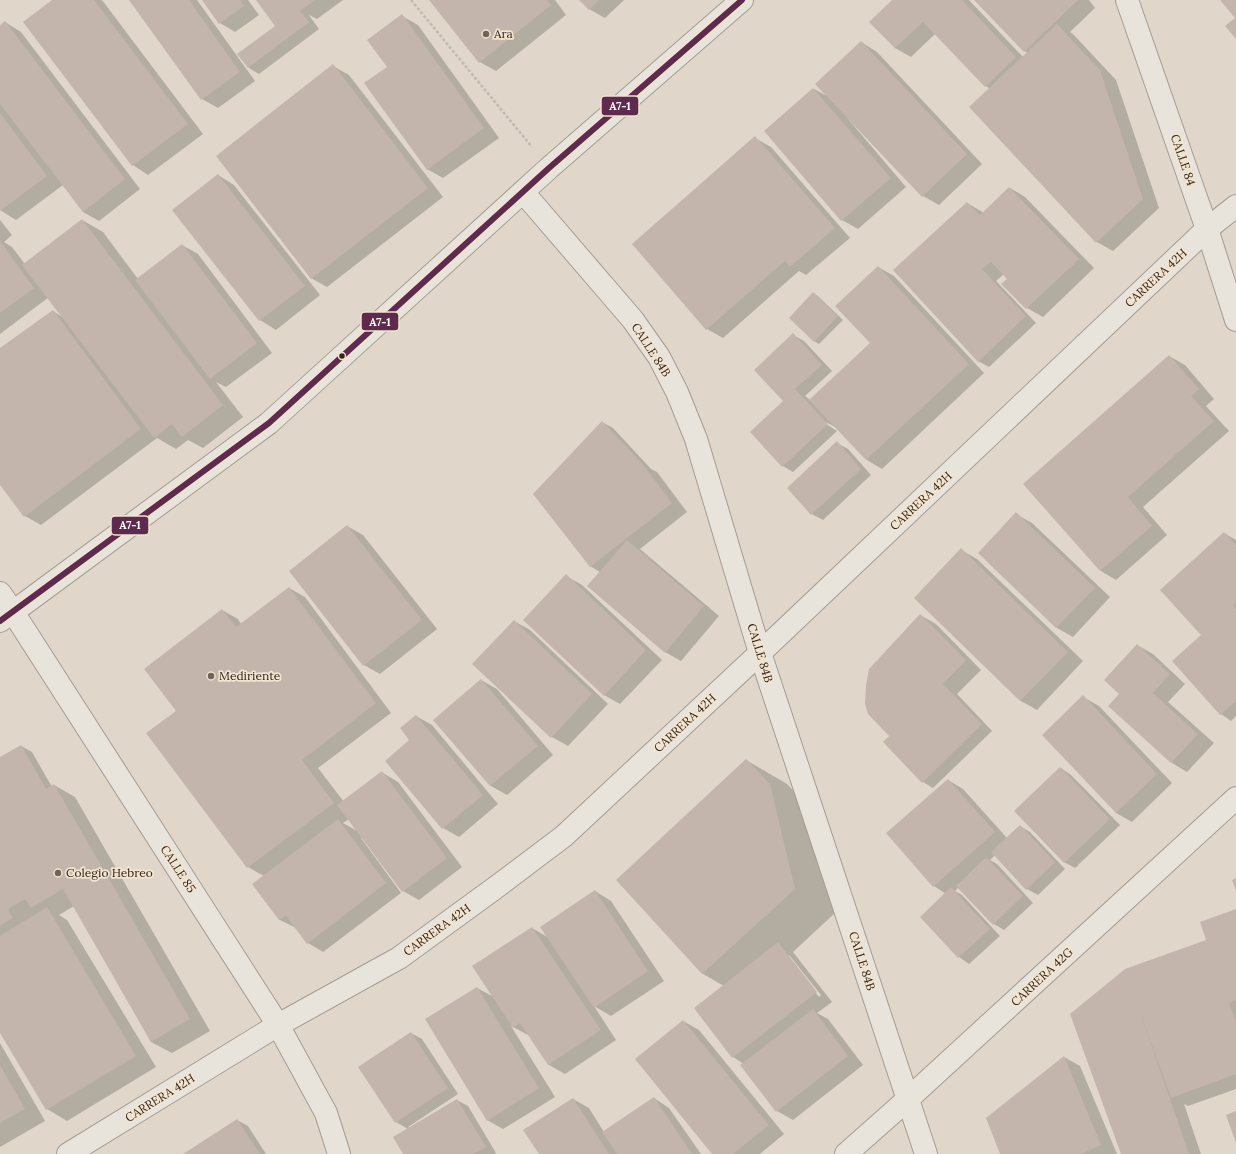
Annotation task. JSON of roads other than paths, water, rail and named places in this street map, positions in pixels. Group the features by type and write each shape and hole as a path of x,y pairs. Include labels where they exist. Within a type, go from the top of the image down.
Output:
{"street":[{"path":"7,617 269,423 549,168 742,0"},
{"name":"CALLE 84","path":"1127,0 1207,229 1236,320"},
{"name":"CALLE 84B","path":"523,192 633,320 659,357 677,392 696,439 760,653 926,1154"},
{"name":"CARRERA 42H","path":"68,1154 278,1025 399,958 564,836 760,653 1207,229 1236,206"},
{"name":"CALLE 85","path":"0,594 7,617 278,1025 326,1113 339,1154"},
{"name":"CARRERA 42G","path":"846,1154 1236,798"}],"place":[{"name":"Ara","path":"486,34"},
{"name":"Mediriente","path":"211,676"},
{"name":"Colegio Hebreo","path":"58,873"}]}
